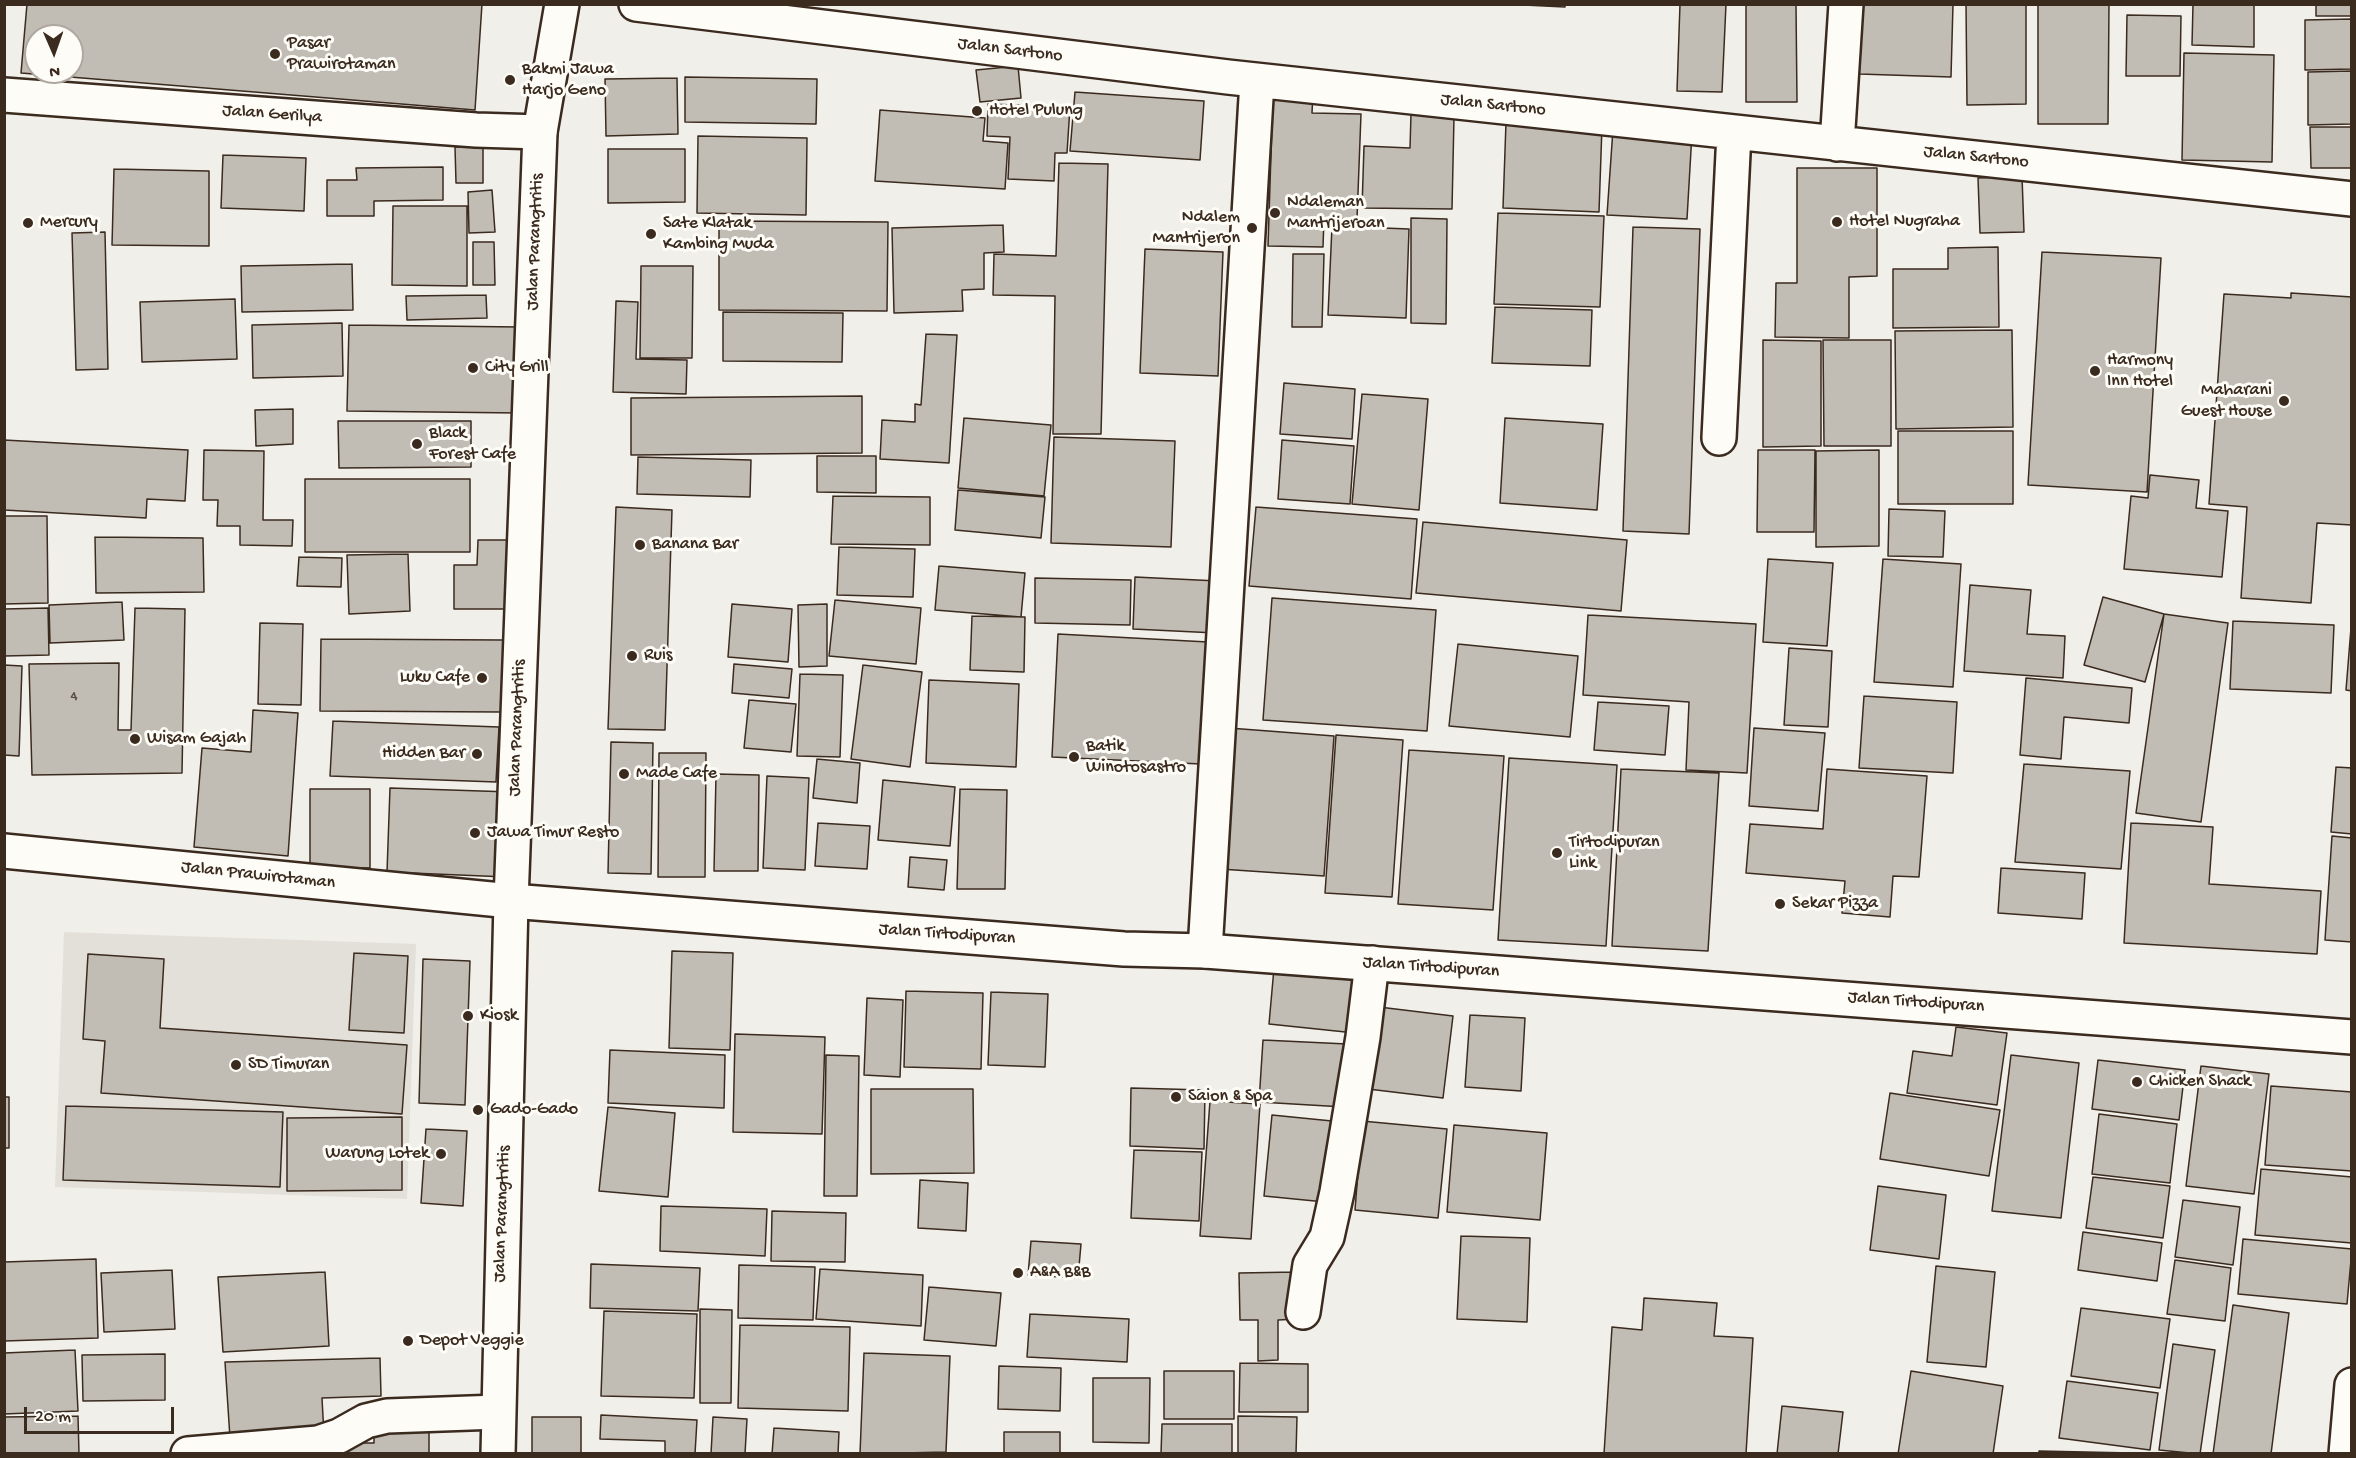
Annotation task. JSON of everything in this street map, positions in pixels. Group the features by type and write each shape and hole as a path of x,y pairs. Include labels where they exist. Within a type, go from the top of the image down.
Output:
{"street":[{"name":"Jalan Parangtritis","path":"498,1454 511,901 540,132 562,4"},
{"name":"Jalan Sartono","path":"636,4 1257,81 2352,199"},
{"path":"1837,144 1846,4"},
{"path":"1205,951 1257,81"},
{"name":"Jalan Gerilya","path":"4,95 476,130 540,132"},
{"path":"1719,438 1734,133"},
{"name":"Jalan Prawirotaman","path":"4,851 511,901"},
{"name":"Jalan Tirtodipuran","path":"511,901 1124,949 1205,951 2352,1037"},
{"path":"1303,1312 1310,1265 1327,1237 1337,1192 1363,1037 1372,963"},
{"path":"2346,1454 2352,1385"},
{"path":"188,1454 318,1443 339,1436 366,1421 387,1416 498,1412"}],"shaded area":[{"name":"SD Timuran","path":"64,932 416,944 407,1199 55,1187"}],"building":[{"name":"Pasar Prawirotaman","path":"27,4 482,4 475,110 84,78 84,24 25,24"},
{"path":"1503,4 1565,4 1565,7"},
{"path":"1680,4 1726,4 1722,92 1677,91"},
{"path":"1746,4 1796,4 1797,102 1746,102"},
{"path":"1861,4 1953,4 1951,77 1859,74"},
{"path":"1966,4 2026,4 2026,104 1967,105"},
{"path":"2038,4 2109,5 2108,124 2038,124"},
{"path":"2193,4 2254,4 2254,47 2192,45"},
{"path":"2316,4 2352,4 2352,16 2316,16"},
{"path":"2127,15 2181,16 2180,76 2126,76"},
{"path":"2352,19 2352,69 2305,70 2305,20"},
{"name":"Pasar Prawirotaman","path":"24,38 24,73 21,73"},
{"path":"2184,53 2274,55 2272,162 2182,160"},
{"path":"1018,66 1021,98 980,102 976,70"},
{"path":"2352,71 2352,124 2308,125 2308,72"},
{"path":"685,77 817,79 816,124 685,122"},
{"path":"677,78 678,134 606,136 605,79"},
{"path":"1075,92 1204,101 1200,160 1070,151"},
{"path":"1273,92 1313,93 1312,113 1361,114 1357,219 1324,218 1323,247 1268,246"},
{"path":"988,104 1070,107 1067,153 1055,153 1054,181 1008,179 1010,137 987,136"},
{"path":"880,110 985,118 983,141 1008,143 1005,189 875,181"},
{"path":"1411,114 1454,117 1452,209 1362,208 1364,146 1410,148"},
{"path":"1506,122 1602,126 1599,212 1503,208"},
{"path":"2310,127 2352,127 2352,168 2311,168"},
{"path":"1613,129 1692,133 1687,219 1607,215"},
{"path":"698,136 807,138 806,215 697,213"},
{"path":"455,147 483,147 483,183 456,183"},
{"path":"608,149 685,149 685,202 608,203"},
{"path":"223,155 306,158 304,211 221,208"},
{"path":"1059,163 1108,164 1101,434 1053,434 1055,296 993,295 994,254 1056,256"},
{"path":"443,167 443,200 374,201 374,216 327,216 327,180 357,180 356,168"},
{"name":"Hotel Nugraha","path":"1797,168 1877,168 1877,276 1849,277 1849,338 1775,337 1776,283 1797,283"},
{"path":"114,169 209,171 209,246 112,245"},
{"path":"2022,176 2024,232 1980,233 1978,178"},
{"path":"492,190 495,232 469,233 468,192"},
{"path":"393,206 467,206 467,286 392,285"},
{"path":"1498,213 1604,216 1600,307 1494,304"},
{"path":"1411,218 1447,219 1446,324 1411,323"},
{"path":"719,221 888,222 887,311 719,310"},
{"path":"1003,225 1004,252 984,253 984,289 962,290 963,311 894,313 892,228"},
{"path":"1332,226 1409,229 1406,318 1328,315"},
{"path":"1633,227 1700,229 1689,534 1623,531"},
{"path":"105,232 108,369 76,370 72,233"},
{"path":"473,242 494,242 495,285 473,285"},
{"path":"1998,247 1999,327 1893,328 1893,269 1948,269 1948,248"},
{"path":"1145,249 1223,252 1218,376 1140,373"},
{"name":"Harmony Inn Hotel","path":"2042,252 2161,258 2147,492 2028,485"},
{"path":"1293,254 1324,254 1322,327 1292,327"},
{"path":"352,264 353,310 242,312 241,266"},
{"path":"641,266 693,266 692,358 640,358"},
{"name":"Maharani Guest House","path":"2291,293 2352,297 2352,525 2317,523 2311,603 2241,598 2247,507 2209,504 2224,294 2291,298"},
{"path":"486,295 487,318 407,320 406,296"},
{"path":"235,299 237,359 142,362 140,302"},
{"path":"616,301 638,302 636,359 687,360 686,394 613,392"},
{"path":"1495,307 1592,310 1590,366 1492,363"},
{"path":"723,312 843,313 842,362 723,361"},
{"path":"342,323 343,376 253,378 252,325"},
{"path":"349,325 520,327 519,413 347,411"},
{"path":"2012,330 2013,427 1896,429 1895,331"},
{"path":"926,334 957,335 949,463 880,459 882,420 915,422 915,404 921,405"},
{"path":"1763,340 1821,341 1821,446 1763,447"},
{"path":"1823,340 1891,340 1891,446 1824,446"},
{"path":"1284,383 1355,389 1352,439 1280,434"},
{"path":"1362,394 1428,399 1419,510 1352,504"},
{"path":"862,396 862,453 631,455 631,398"},
{"path":"293,409 293,444 256,446 255,410"},
{"path":"964,418 1051,425 1044,496 958,488"},
{"path":"1505,418 1603,424 1597,510 1500,503"},
{"path":"338,421 471,421 471,467 339,468"},
{"path":"1898,431 2013,431 2013,504 1898,504"},
{"path":"1054,437 1175,441 1171,547 1051,543"},
{"path":"4,440 188,450 185,501 147,499 146,518 4,510"},
{"path":"1282,440 1354,446 1350,504 1278,499"},
{"path":"204,450 264,451 263,520 293,520 292,546 240,545 240,526 217,526 218,500 203,500"},
{"path":"1758,450 1815,450 1814,532 1757,532"},
{"path":"1879,450 1879,546 1816,547 1816,451"},
{"path":"817,456 876,456 876,493 817,492"},
{"path":"638,457 751,460 750,497 637,494"},
{"path":"2150,475 2199,480 2196,508 2228,511 2222,577 2124,569 2131,496 2148,498"},
{"path":"305,479 470,479 470,552 305,552"},
{"path":"958,490 1045,497 1041,538 955,530"},
{"path":"833,496 930,497 930,545 831,544"},
{"path":"616,507 672,510 665,730 608,729"},
{"path":"1256,507 1417,519 1411,599 1249,586"},
{"path":"1889,509 1945,511 1943,557 1888,556"},
{"path":"4,516 47,516 48,603 4,604"},
{"path":"1423,522 1627,540 1621,611 1416,593"},
{"path":"95,537 203,538 204,592 96,593"},
{"path":"478,540 515,540 515,609 454,609 454,565 477,565"},
{"path":"839,547 915,549 913,597 837,595"},
{"path":"408,554 410,611 349,614 347,555"},
{"path":"299,557 342,558 341,587 297,586"},
{"path":"1768,559 1833,563 1827,646 1763,642"},
{"path":"1883,559 1961,564 1953,687 1874,682"},
{"path":"939,566 1025,573 1021,617 935,610"},
{"path":"1135,577 1218,581 1216,633 1133,629"},
{"path":"1035,578 1131,580 1130,625 1035,623"},
{"path":"1970,585 2031,590 2027,634 2065,636 2063,678 1964,671"},
{"path":"2103,597 2164,614 2145,682 2084,665"},
{"path":"1272,598 1436,610 1427,731 1263,720"},
{"path":"835,600 921,608 916,664 829,656"},
{"path":"122,602 124,640 50,643 49,605"},
{"path":"732,604 792,609 788,662 728,657"},
{"path":"827,604 827,666 799,667 798,605"},
{"path":"48,608 49,655 4,656 4,609"},
{"path":"135,608 185,609 182,773 32,775 29,664 119,663 118,730 131,730"},
{"path":"2164,614 2228,623 2201,822 2136,813"},
{"path":"1588,615 1756,624 1747,773 1686,770 1689,702 1583,695"},
{"path":"972,616 1025,617 1024,672 970,670"},
{"path":"2233,621 2334,625 2331,693 2230,689"},
{"path":"260,623 303,624 301,705 258,704"},
{"path":"2352,628 2352,691 2346,690"},
{"path":"1058,634 1208,642 1201,764 1052,757"},
{"path":"321,639 503,640 502,712 320,711"},
{"path":"1458,644 1578,656 1570,737 1449,726"},
{"path":"1789,648 1832,651 1828,727 1784,725"},
{"path":"734,664 792,669 789,698 732,693"},
{"path":"4,665 22,666 19,756 4,755"},
{"path":"863,665 922,672 910,767 851,759"},
{"path":"800,674 843,675 840,757 797,756"},
{"path":"2026,678 2132,688 2129,723 2064,717 2061,759 2020,755"},
{"path":"929,680 1019,684 1016,767 926,763"},
{"path":"1864,696 1957,702 1953,773 1859,768"},
{"path":"749,700 796,704 791,752 744,748"},
{"path":"1598,702 1669,706 1665,755 1594,750"},
{"path":"253,710 298,713 288,856 194,847 202,748 251,752"},
{"path":"333,721 499,727 496,782 330,776"},
{"path":"1229,728 1334,736 1324,876 1220,869"},
{"path":"1754,728 1825,733 1818,811 1749,806"},
{"path":"1336,735 1403,740 1392,897 1325,893"},
{"path":"611,742 653,743 651,874 608,873"},
{"path":"1409,750 1504,756 1493,910 1398,904"},
{"path":"659,753 706,753 705,877 658,877"},
{"name":"Tirtodipuran Link","path":"1509,758 1617,765 1606,946 1498,940"},
{"path":"817,759 860,763 857,803 813,798"},
{"path":"2024,764 2130,771 2121,869 2015,862"},
{"path":"2336,767 2352,768 2352,834 2331,832"},
{"path":"1621,769 1719,773 1708,951 1612,946"},
{"path":"1827,769 1927,776 1919,877 1893,876 1890,917 1842,913 1845,881 1746,873 1750,824 1823,829"},
{"path":"716,774 759,775 758,871 714,871"},
{"path":"767,776 809,778 805,870 763,868"},
{"path":"883,780 955,787 950,846 878,840"},
{"path":"390,788 511,792 507,877 387,872"},
{"path":"310,789 370,789 370,868 310,867"},
{"path":"960,789 1007,790 1005,889 957,889"},
{"path":"818,823 870,826 867,869 815,866"},
{"path":"2131,823 2213,827 2209,884 2321,891 2317,954 2124,943"},
{"path":"2332,836 2352,838 2352,942 2325,940"},
{"path":"910,857 947,860 944,890 908,887"},
{"path":"2001,868 2085,873 2082,919 1998,913"},
{"path":"672,951 733,953 730,1050 669,1048"},
{"path":"354,953 408,956 404,1033 349,1030"},
{"path":"88,954 164,959 160,1028 407,1045 402,1114 101,1093 105,1041 83,1039"},
{"path":"423,959 470,961 465,1105 419,1103"},
{"path":"1274,968 1360,977 1355,1033 1269,1024"},
{"path":"906,991 983,993 981,1069 904,1067"},
{"path":"991,992 1048,994 1045,1067 988,1065"},
{"path":"867,998 903,1000 900,1077 864,1075"},
{"path":"1379,1007 1453,1016 1443,1098 1368,1089"},
{"path":"1470,1015 1525,1018 1521,1091 1465,1087"},
{"path":"1956,1027 2007,1033 1997,1105 1907,1093 1913,1051 1952,1056"},
{"path":"735,1034 825,1037 822,1134 733,1132"},
{"path":"1263,1040 1347,1044 1344,1107 1259,1102"},
{"path":"610,1050 725,1055 724,1108 608,1103"},
{"path":"826,1055 859,1056 857,1196 824,1196"},
{"path":"2011,1055 2079,1063 2061,1218 1992,1211"},
{"path":"2098,1060 2185,1070 2179,1120 2092,1109"},
{"path":"2201,1066 2269,1074 2254,1194 2186,1186"},
{"path":"2271,1086 2352,1092 2352,1171 2265,1165"},
{"path":"1131,1088 1205,1090 1204,1149 1130,1146"},
{"path":"871,1089 973,1089 974,1173 871,1174"},
{"path":"1890,1093 2000,1110 1989,1176 1880,1159"},
{"path":"4,1097 9,1097 9,1148 4,1148"},
{"path":"1210,1101 1260,1104 1251,1239 1200,1236"},
{"path":"66,1106 283,1112 280,1187 63,1180"},
{"path":"608,1107 675,1113 668,1197 599,1191"},
{"path":"2099,1114 2177,1124 2170,1183 2092,1174"},
{"path":"1272,1115 1332,1121 1325,1202 1264,1196"},
{"path":"402,1117 402,1190 287,1191 287,1118"},
{"path":"1362,1121 1447,1129 1438,1218 1355,1210"},
{"path":"1454,1125 1547,1133 1540,1220 1447,1212"},
{"path":"426,1129 467,1131 463,1206 421,1203"},
{"path":"1134,1150 1202,1152 1199,1221 1131,1218"},
{"path":"2261,1169 2352,1177 2352,1243 2255,1235"},
{"path":"2093,1177 2170,1186 2163,1238 2086,1228"},
{"path":"920,1180 968,1183 966,1231 918,1228"},
{"path":"1878,1186 1946,1195 1939,1259 1870,1250"},
{"path":"2183,1200 2240,1207 2233,1265 2175,1257"},
{"path":"661,1206 767,1209 765,1256 660,1251"},
{"path":"772,1211 846,1213 845,1262 771,1261"},
{"path":"2083,1232 2162,1243 2157,1281 2078,1270"},
{"path":"1461,1236 1530,1238 1527,1322 1457,1319"},
{"path":"2243,1239 2352,1249 2347,1304 2238,1294"},
{"path":"1031,1241 1081,1244 1078,1278 1028,1275"},
{"path":"96,1259 98,1338 4,1341 4,1262"},
{"path":"2175,1260 2231,1268 2225,1321 2167,1314"},
{"path":"591,1264 700,1268 698,1311 590,1308"},
{"path":"739,1265 815,1267 813,1320 738,1318"},
{"path":"1936,1266 1995,1272 1986,1367 1927,1362"},
{"path":"820,1269 923,1275 921,1326 816,1319"},
{"path":"172,1270 175,1329 104,1332 101,1273"},
{"path":"325,1272 329,1346 223,1352 218,1277"},
{"path":"1296,1272 1297,1319 1278,1320 1278,1360 1258,1361 1258,1320 1240,1320 1239,1273"},
{"path":"929,1287 1001,1293 996,1346 924,1340"},
{"path":"1644,1298 1717,1303 1714,1336 1753,1338 1746,1454 1604,1454 1612,1327 1642,1330"},
{"path":"2233,1305 2289,1313 2271,1454 2213,1454"},
{"path":"2081,1308 2170,1319 2160,1388 2071,1376"},
{"path":"700,1309 732,1310 731,1403 700,1403"},
{"path":"604,1311 697,1314 694,1398 601,1396"},
{"path":"1030,1314 1129,1319 1127,1362 1027,1357"},
{"path":"740,1325 850,1327 848,1411 738,1408"},
{"path":"2173,1344 2215,1350 2200,1454 2159,1450"},
{"path":"75,1350 78,1411 4,1414 4,1353"},
{"path":"864,1353 950,1356 946,1452 860,1454"},
{"path":"165,1354 165,1400 83,1401 82,1355"},
{"path":"380,1358 381,1396 322,1398 324,1435 230,1438 225,1362"},
{"path":"1240,1363 1308,1364 1308,1412 1239,1412"},
{"path":"999,1366 1061,1368 1060,1411 998,1409"},
{"path":"1164,1371 1234,1371 1234,1419 1164,1419"},
{"path":"1911,1371 2003,1386 1993,1454 1898,1454"},
{"path":"1093,1378 1150,1378 1149,1443 1093,1442"},
{"path":"2067,1381 2158,1393 2150,1450 2059,1438"},
{"path":"1782,1406 1843,1412 1838,1454 1777,1454"},
{"path":"601,1415 697,1420 695,1454 665,1454 665,1441 600,1439"},
{"path":"78,1416 79,1454 4,1454 4,1417"},
{"path":"1238,1416 1297,1417 1296,1454 1238,1454"},
{"path":"532,1417 581,1417 581,1454 532,1454"},
{"path":"713,1417 747,1419 745,1454 711,1454"},
{"path":"374,1423 429,1424 429,1454 326,1454 327,1443 374,1443"},
{"path":"1162,1424 1232,1424 1232,1454 1161,1454"},
{"path":"774,1428 839,1432 838,1454 772,1454"},
{"path":"1004,1432 1060,1432 1060,1454 1004,1454"},
{"path":"2039,1451 2132,1453 2132,1454 2039,1454"}],"place":[{"name":"Pasar Prawirotaman","path":"275,54"},
{"name":"Bakmi Jawa Harjo Geno","path":"510,80"},
{"name":"Hotel Pulung","path":"977,111"},
{"name":"Ndaleman Mantrijeroan","path":"1275,213"},
{"name":"Hotel Nugraha","path":"1837,222"},
{"name":"Mercury","path":"28,223"},
{"name":"Ndalem Mantrijeron","path":"1252,228"},
{"name":"Sate Klatak Kambing Muda","path":"651,234"},
{"name":"City Grill","path":"473,368"},
{"name":"Harmony Inn Hotel","path":"2095,371"},
{"name":"Maharani Guest House","path":"2284,401"},
{"name":"Black Forest Cafe","path":"417,444"},
{"name":"Banana Bar","path":"640,545"},
{"name":"Ruis","path":"632,656"},
{"name":"Luku Cafe","path":"482,678"},
{"name":"Wisam Gajah","path":"135,739"},
{"name":"Hidden Bar","path":"477,754"},
{"name":"Batik Winotosastro","path":"1074,757"},
{"name":"Made Cafe","path":"624,774"},
{"name":"Jawa Timur Resto","path":"475,833"},
{"name":"Tirtodipuran Link","path":"1557,853"},
{"name":"Sekar Pizza","path":"1780,904"},
{"name":"Kiosk","path":"468,1016"},
{"name":"SD Timuran","path":"236,1065"},
{"name":"Chicken Shack","path":"2137,1082"},
{"name":"Saion & Spa","path":"1176,1097"},
{"name":"Gado-Gado","path":"478,1110"},
{"name":"Warung Lotek","path":"441,1154"},
{"name":"A&A B&B","path":"1018,1273"},
{"name":"Depot Veggie","path":"408,1341"}]}
